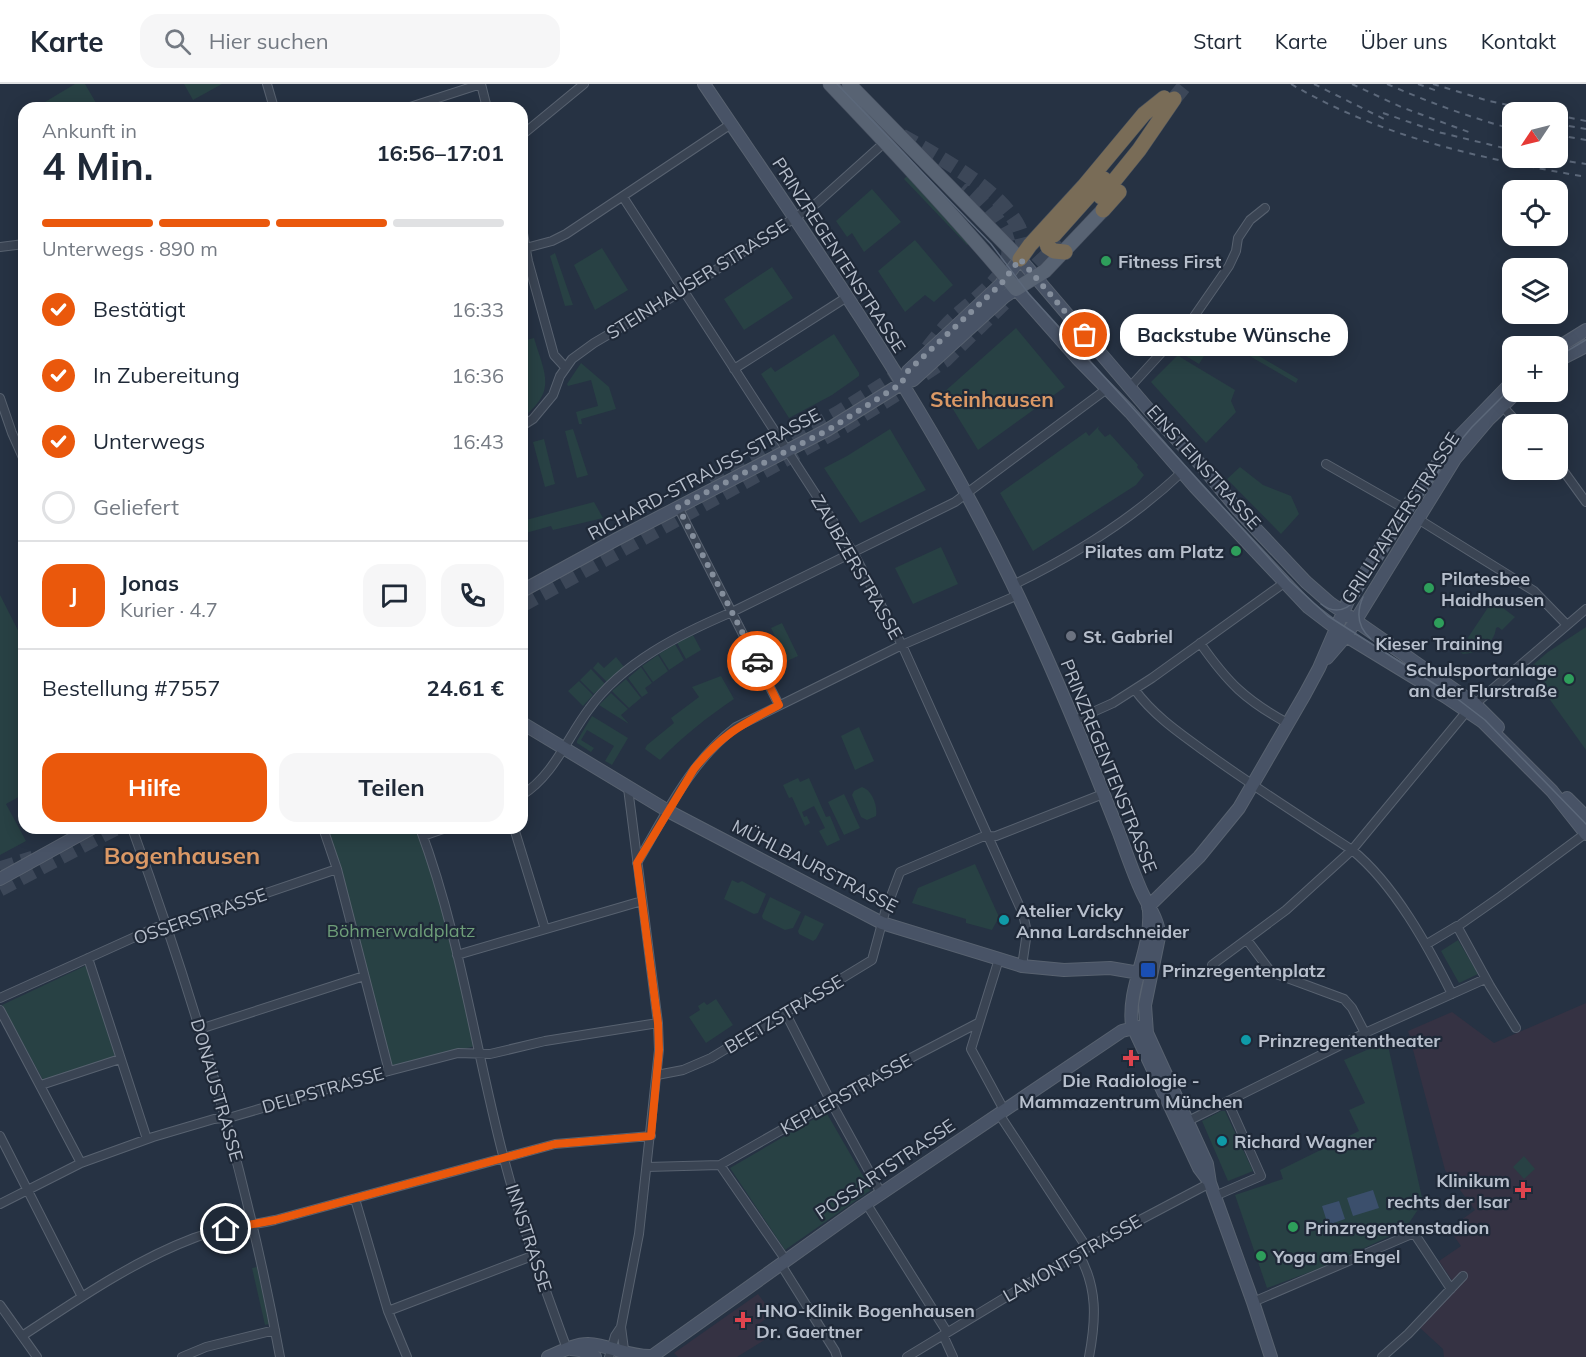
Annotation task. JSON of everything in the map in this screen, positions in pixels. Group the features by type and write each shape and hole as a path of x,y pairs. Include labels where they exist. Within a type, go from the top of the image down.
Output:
{"highway":[{"path":"1056,240 1100,168 1144,114 1169,99"},
{"path":"1020,259 1056,240 1118,177 1169,99"},
{"path":"1103,210 1136,171 1163,128 1169,99"}],"main road":[{"name":"PRINZREGENTENSTRASSE","path":"704,84 847,297 901,384 966,494 1015,590 1073,721 1160,933 1146,974 1145,1005 1139,1026 1182,1121 1207,1164 1210,1183 1253,1302 1270,1357"},
{"name":"EINSTEINSTRASSE","path":"830,84 956,217 976,245 1078,359 1108,388 1195,487 1308,607 1341,633 1471,707 1552,791 1586,833"},
{"name":"EINSTEINSTRASSE","path":"849,84 1020,259 1165,428 1201,465 1238,510 1288,564 1319,594 1471,707 1586,817"},
{"path":"1016,289 1045,271 1056,240 1103,210"},
{"path":"901,384 908,371 1006,277 1020,259"},
{"name":"RICHARD-STRAUSS-STRASSE","path":"528,588 828,430 901,384 913,380 1004,297 1016,289"},
{"path":"1568,341 1586,330"},
{"path":"1568,356 1586,346"},
{"name":"GRILLPARZERSTRASSE","path":"1341,633 1343,612 1348,601 1405,509 1451,445 1502,392"},
{"name":"GRILLPARZERSTRASSE","path":"1148,907 1210,845 1253,786 1319,668 1341,633 1356,620 1455,459 1506,402"},
{"name":"MÜHLBAURSTRASSE","path":"528,727 628,789 882,923 1023,966 1064,970 1110,968 1146,974"},
{"path":"0,879 81,834"},
{"name":"POSSARTSTRASSE","path":"651,1356 866,1203 1122,1031 1139,1026"},
{"path":"548,1357 567,1349 590,1344 610,1353 651,1356"},
{"path":"567,1349 579,1350 595,1357"}],"street":[{"path":"267,84 272,102"},
{"path":"426,102 481,84 486,102"},
{"path":"528,130 584,84"},
{"path":"528,247 552,241 566,234 731,124"},
{"name":"STEINHAUSER STRASSE","path":"528,422 553,395 565,367 572,359 817,203 885,142"},
{"name":"ZAUBZERSTRASSE","path":"623,197 853,552 902,645 1023,914 1027,932 1023,966"},
{"path":"1130,387 1171,345 1198,312 1229,266 1236,251 1238,238 1250,220 1265,208"},
{"path":"0,247 18,245"},
{"path":"528,261 554,355 565,367"},
{"path":"734,369 847,297"},
{"path":"528,790 546,776 594,702 649,654 684,634 955,502 1108,388"},
{"path":"0,398 18,446"},
{"path":"1502,406 1510,414"},
{"path":"1326,464 1405,509"},
{"path":"637,863 694,769 718,741 736,728 1015,590 1138,511 1183,471"},
{"path":"1568,477 1586,502"},
{"path":"678,507 779,705"},
{"path":"1418,519 1534,591 1566,624"},
{"path":"1073,721 1135,690 1284,583"},
{"path":"1212,965 1298,900 1352,850 1471,707 1586,609"},
{"path":"1200,643 1218,669 1236,689 1258,706 1289,724"},
{"path":"1135,690 1154,713 1253,786 1363,859 1427,944 1452,993"},
{"path":"625,1355 621,1327 639,1234 651,1136 657,1075 658,1023 628,789"},
{"name":"BEETZSTRASSE","path":"657,1075 672,1074 699,1064 786,1014 872,960 900,872 1103,794"},
{"path":"1427,944 1459,925 1586,833"},
{"name":"DONAUSTRASSE","path":"134,834 167,925 226,1118 253,1224 280,1357"},
{"path":"325,834 337,869 389,1071"},
{"path":"423,834 447,913 479,1055"},
{"path":"516,834 545,928"},
{"name":"OSSERSTRASSE","path":"0,998 157,927 172,925 337,869"},
{"path":"457,955 642,901"},
{"path":"1459,925 1485,979 1516,1028"},
{"path":"1247,940 1271,972 1344,999 1352,1008 1365,1033"},
{"path":"88,958 147,1139"},
{"path":"999,959 971,1049 1001,1112 1087,1248"},
{"path":"200,1029 364,976"},
{"path":"1182,1121 1228,1102 1365,1033 1485,979"},
{"path":"0,1010 81,1163"},
{"path":"786,1014 881,1193"},
{"name":"DELPSTRASSE","path":"0,1204 81,1163 147,1139 214,1119 226,1118 458,1053 490,1054 545,1041 658,1023"},
{"name":"KEPLERSTRASSE","path":"646,1167 720,1165 978,1023"},
{"name":"INNSTRASSE","path":"479,1055 503,1158 532,1256 567,1349"},
{"path":"40,1084 120,1059"},
{"path":"1215,1196 1261,1176 1228,1102"},
{"path":"0,1136 82,1297"},
{"path":"22,1336 142,1262 195,1238 355,1199 555,1144 651,1136"},
{"path":"720,1165 782,1261 837,1357"},
{"name":"LAMONTSTRASSE","path":"907,1357 1078,1253 1210,1183"},
{"path":"355,1199 388,1311 407,1357"},
{"path":"866,1203 945,1334 953,1357"},
{"path":"1253,1302 1414,1233 1451,1289"},
{"path":"1078,1253 1094,1295 1096,1311 1089,1357"},
{"path":"388,1311 532,1256"},
{"path":"1382,1357 1408,1334 1463,1276"},
{"path":"0,1305 38,1357"},
{"path":"610,1353 615,1336 621,1327"},
{"path":"182,1357 206,1347 275,1330"}],"shaded area":[{"name":"Klinikum rechts der Isar","path":"1586,1003 1586,1357 1444,1357 1443,1349 1419,1327 1457,1288 1439,1261 1461,1246 1449,1229 1475,1210 1445,1170 1408,1031 1452,1012 1494,1043"},
{"name":"HNO-Klinik Bogenhausen Dr. Gaertner","path":"758,1294 773,1314 757,1325 766,1339 737,1357 678,1357 674,1353"}],"green space":[{"path":"75,84 85,84 96,102 45,102"},
{"path":"184,84 222,84 193,100"},
{"path":"906,177 970,243 967,245 904,179"},
{"path":"872,189 901,222 864,252 852,233 847,237 836,221"},
{"path":"915,240 953,285 934,302 925,295 905,312 878,271"},
{"path":"602,248 628,290 595,310 574,265"},
{"path":"555,253 573,305 565,306 550,256"},
{"path":"772,267 793,298 744,330 724,299"},
{"path":"1204,324 1298,379 1296,383 1202,328"},
{"path":"1016,328 1065,387 978,450 943,393"},
{"path":"1201,330 1215,338 1199,364 1186,356"},
{"path":"834,334 859,376 832,395 789,418 761,374 771,367 775,372"},
{"path":"534,338 545,382 540,399 528,413 528,340"},
{"path":"1179,354 1180,357 1235,390 1231,401 1236,412 1206,443 1151,382"},
{"path":"581,363 609,387 616,409 581,419 582,424 579,424 576,412 598,406 591,380 568,386 567,384"},
{"path":"1099,426 1098,429 1105,437 1110,434 1144,475 1136,485 1033,551 1000,493 1086,432 1089,436"},
{"path":"573,429 588,475 577,478 565,431"},
{"path":"890,429 926,490 860,523 824,468"},
{"path":"544,439 555,484 545,487 533,442"},
{"path":"1240,467 1263,485 1291,496 1299,514 1281,534 1227,479"},
{"path":"594,502 603,518 553,530 551,526 528,532 528,519"},
{"path":"941,547 958,584 913,604 895,568"},
{"path":"0,595 18,630 18,797 6,804 18,826 18,834 22,834 26,841 0,855"},
{"path":"1495,602 1515,617 1502,630 1496,628 1492,639 1484,647 1463,654 1459,651 1491,603"},
{"path":"782,623 798,656 787,661 771,628"},
{"name":"Schulsportanlage an der Flurstraße","path":"1586,627 1586,750 1528,669 1548,652"},
{"path":"693,635 701,650 686,659 677,643"},
{"path":"675,644 684,660 669,670 659,654"},
{"path":"658,655 668,671 653,682 642,666"},
{"path":"616,657 624,667 607,682 593,668 598,662 604,668"},
{"path":"641,667 652,683 645,688 648,693 642,697 628,678"},
{"path":"591,669 605,684 594,694 580,680"},
{"path":"721,676 734,699 695,728 660,760 645,749 674,723 671,718 699,697 692,687"},
{"path":"626,679 641,698 629,708 612,691"},
{"path":"579,681 593,695 583,706 568,691"},
{"path":"611,693 628,709 621,715 629,724 599,705"},
{"path":"592,716 628,738 612,765 605,761 614,746 587,730 581,740 594,748 591,752 577,743"},
{"path":"859,727 874,761 855,770 841,736"},
{"path":"798,778 800,782 809,778 826,817 830,816 840,840 827,846 819,831 825,828 814,806 802,812 810,823 805,826 792,797 789,798 783,785"},
{"path":"862,787 871,795 876,808 876,816 867,820 861,817 852,795 854,791"},
{"path":"844,794 860,828 844,835 828,802"},
{"name":"Böhmerwaldplatz","path":"328,834 420,834 444,914 475,1046 391,1068"},
{"path":"975,864 999,917 992,930 966,923 966,919 912,903 918,888"},
{"path":"732,880 738,883 742,881 766,894 758,913 754,914 724,899"},
{"path":"770,897 801,912 793,928 785,930 763,919 762,916"},
{"path":"805,915 824,924 813,941 799,934 798,931"},
{"path":"1458,940 1478,974 1459,983 1441,951"},
{"path":"87,965 115,1057 43,1080 2,1005"},
{"path":"716,999 733,1025 706,1043 689,1017 700,1010 698,1006 704,1002 707,1005"},
{"path":"1387,1041 1423,1202 1405,1229 1326,1266 1267,1288 1235,1195 1283,1179 1280,1170 1359,1131 1349,1110 1365,1103 1344,1060"},
{"path":"1225,1111 1253,1171 1228,1181 1202,1121"},
{"path":"826,1112 871,1190 785,1250 730,1168"},
{"path":"1524,1156 1535,1169 1524,1179 1513,1167"},
{"path":"257,1267 269,1324 265,1325 252,1268"}],"water":[{"path":"1373,1190 1379,1208 1353,1216 1347,1198"},
{"path":"1339,1201 1345,1219 1328,1225 1322,1206"}],"tunnel":[{"path":"1174,99 1186,84"},
{"path":"902,136 968,176 998,201 1019,228 1025,260"},
{"path":"928,348 946,326 996,279 1007,262 1009,251 1003,229 989,209 964,185"},
{"path":"1020,281 1061,242"},
{"path":"924,374 945,360 1007,300"},
{"path":"712,484 838,413 908,369"},
{"path":"528,602 845,426 901,391"},
{"path":"0,889 105,834"},
{"path":"0,869 33,858"}],"tram line":[{"path":"837,84 991,244 1029,294 1290,581 1328,616 1455,697 1485,720 1586,824"},
{"path":"1568,351 1586,340"},
{"path":"1321,604 1340,610 1357,599 1450,453 1502,397"},
{"path":"1363,597 1359,609 1359,620 1363,630 1371,639"}],"railway":[{"path":"1291,84 1326,103 1398,133 1471,154 1586,177"},
{"path":"1314,84 1388,121"},
{"path":"1352,84 1401,107 1474,134"},
{"path":"1387,84 1449,109 1502,126"},
{"path":"1418,84 1440,92"},
{"path":"1433,84 1502,104"},
{"path":"1383,113 1438,132 1502,148"},
{"path":"1568,117 1586,121"},
{"path":"1568,126 1586,129"},
{"path":"1568,137 1586,140"},
{"path":"1568,161 1586,164"}],"way so far":[{"path":"757,661 678,507 828,430 901,384 908,371 1001,284 1020,259 1085,335"}],"place":[{"name":"Fitness First","path":"1106,261"},
{"name":"Backstube Wünsche","path":"1085,335"},
{"name":"Pilates am Platz","path":"1236,551"},
{"name":"Pilatesbee Haidhausen","path":"1429,588"},
{"name":"Kieser Training","path":"1439,623"},
{"name":"St. Gabriel","path":"1071,636"},
{"name":"Schulsportanlage an der Flurstraße","path":"1569,679"},
{"name":"Atelier Vicky Anna Lardschneider","path":"1004,920"},
{"name":"Prinzregentenplatz","path":"1148,970"},
{"name":"Prinzregententheater","path":"1246,1040"},
{"name":"Die Radiologie - Mammazentrum München","path":"1131,1058"},
{"name":"Richard Wagner","path":"1222,1141"},
{"name":"Klinikum rechts der Isar","path":"1523,1190"},
{"name":"Prinzregentenstadion","path":"1293,1227"},
{"name":"Yoga am Engel","path":"1261,1256"},
{"name":"HNO-Klinik Bogenhausen Dr. Gaertner","path":"743,1320"}],"district":[{"name":"Steinhausen","path":"992,399"},
{"name":"Bogenhausen","path":"182,855"}],"route":[{"path":"226,1229 275,1220 555,1144 651,1136 659,1050 658,1023 637,863 694,769 705,755 718,741 736,728 779,705 757,661"}]}
